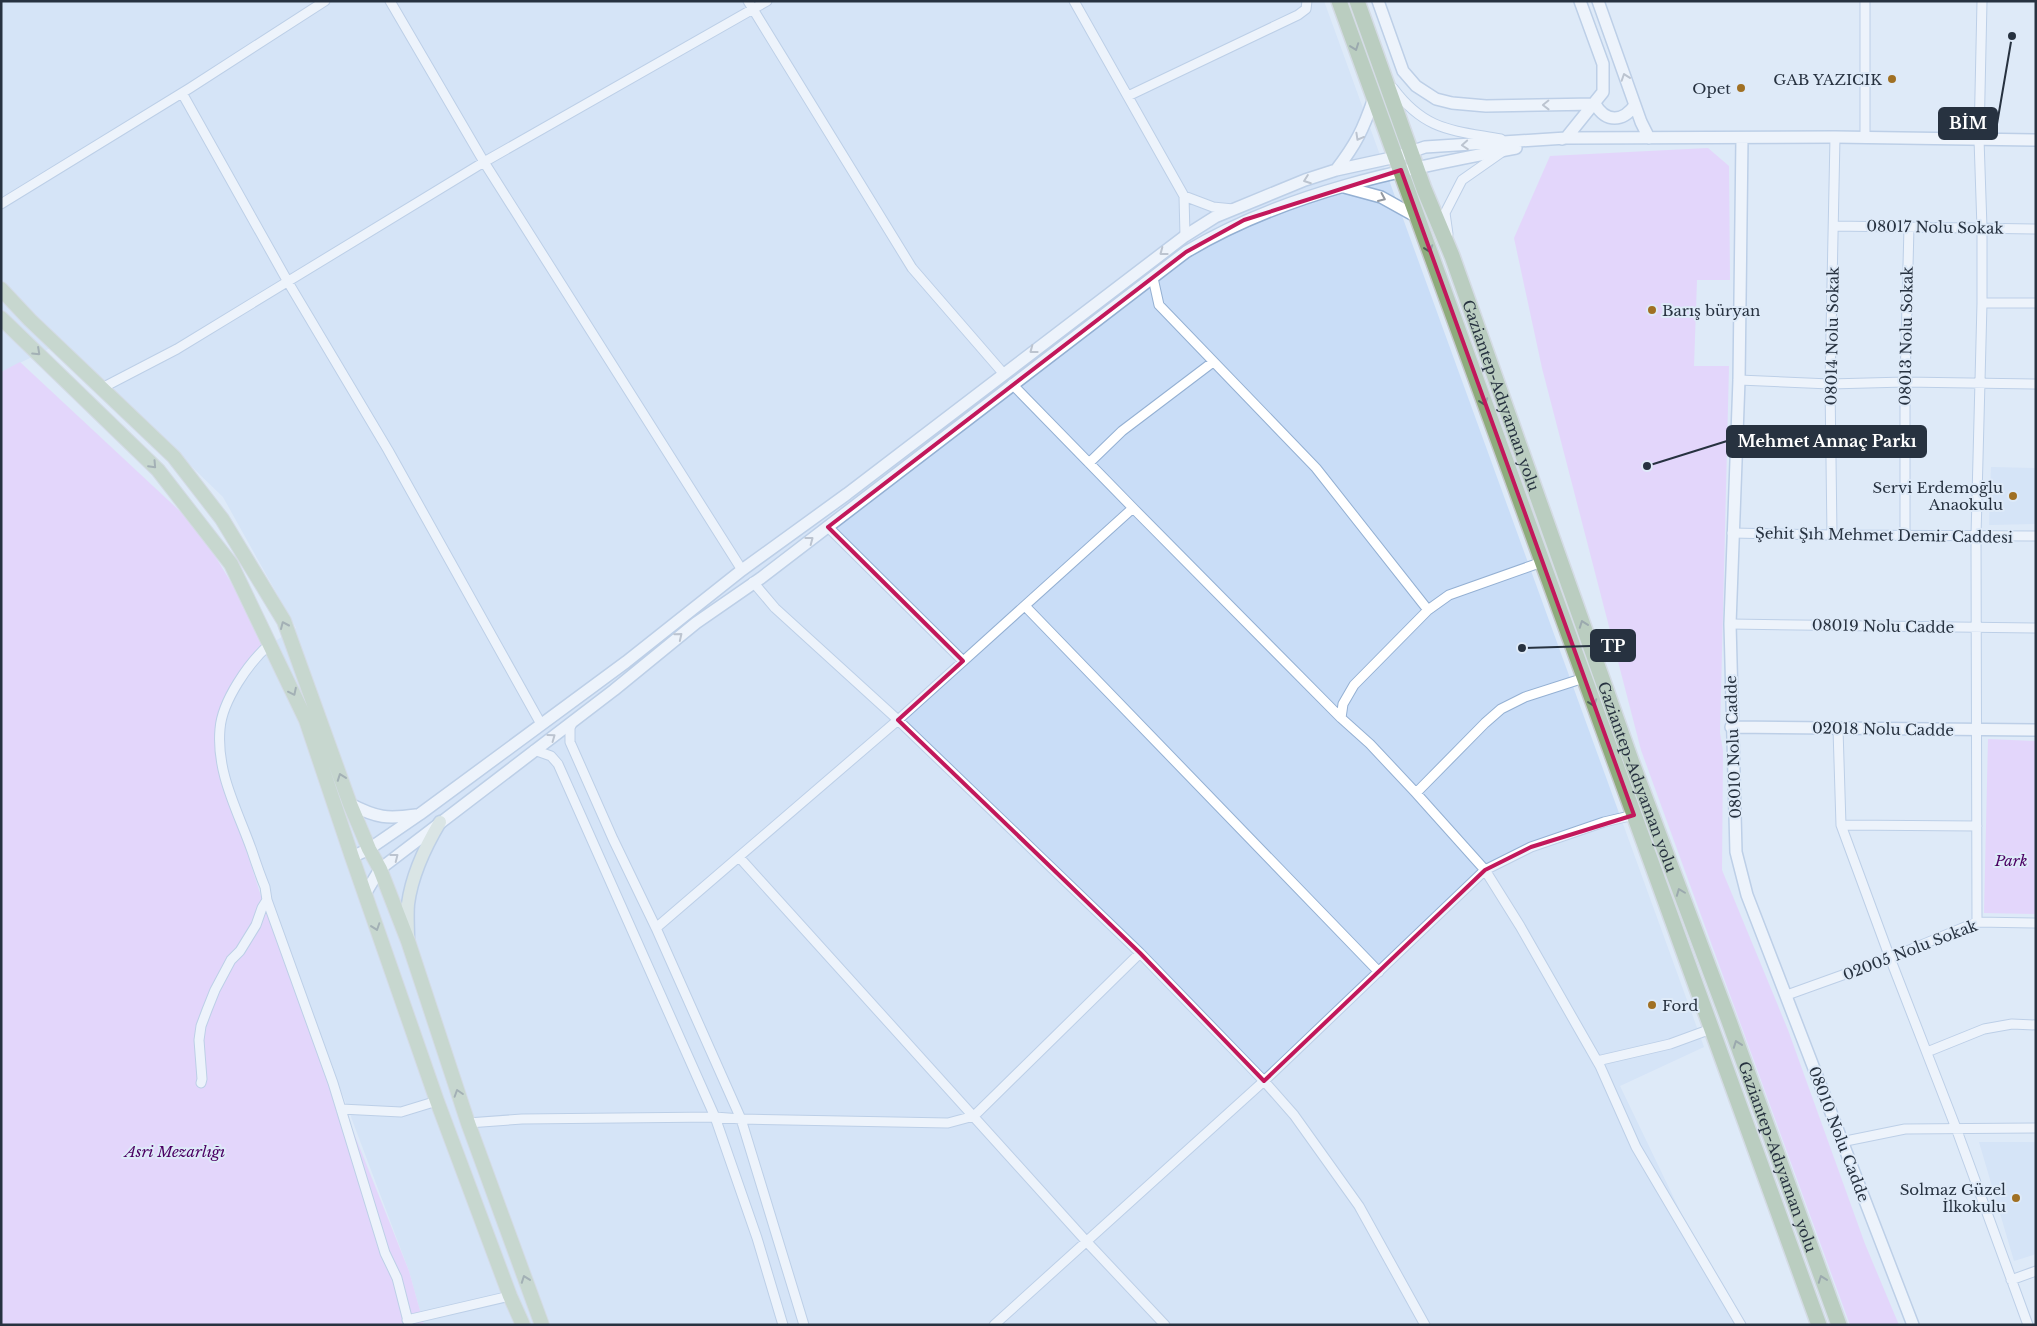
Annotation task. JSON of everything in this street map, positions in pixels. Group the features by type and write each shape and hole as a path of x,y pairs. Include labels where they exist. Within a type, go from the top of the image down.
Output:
{"highway":[{"name":"Gaziantep-Adıyaman yolu","path":"1339,1 1818,1325"},
{"name":"Gaziantep-Adıyaman yolu","path":"1357,1 1416,167 1452,256 1632,762 1729,1021 1839,1325"}],"main road":[{"path":"1,289 30,320 174,457 222,519 284,622 350,804 369,849 380,869 408,941 468,1123 542,1325"},
{"path":"1,318 158,470 231,564 306,720 437,1101 510,1296 523,1325"},
{"path":"408,941 408,904 418,866 440,822"}],"street":[{"path":"1,204 182,93 325,1"},
{"path":"390,1 484,162 742,570"},
{"path":"102,388 177,349 484,162 750,5 767,1"},
{"path":"1074,1 1184,196 1185,236"},
{"path":"1128,96 1298,15 1306,9 1307,1"},
{"path":"1378,1 1403,71 1416,86 1436,99 1486,106 1595,104 1603,113 1612,117 1622,118 1628,115 1635,105"},
{"path":"352,858 369,849 420,814 626,662 742,570 847,494 1003,373 1185,236 1215,217 1305,180 1336,170 1398,163 1416,167 1566,138 1603,92 1603,64 1580,1"},
{"path":"1598,1 1635,105 1649,138"},
{"path":"1865,1 1865,138"},
{"path":"1978,922 1976,536 1982,303 1979,140 1982,1"},
{"path":"750,5 912,268 1003,373"},
{"path":"1384,77 1405,105 1424,120 1461,133 1516,142"},
{"path":"182,93 288,282 388,450 541,724"},
{"path":"1336,170 1353,148 1362,131 1374,98"},
{"path":"365,894 380,869 573,721 696,622 828,527 1186,252 1215,234 1244,220 1269,210 1344,187 1398,163 1411,152 1425,148 1566,138 1835,137 2036,140"},
{"name":"08014 Nolu Sokak","path":"1832,536 1830,384 1835,137"},
{"name":"08010 Nolu Cadde","path":"1742,138 1739,380 1730,624 1731,727 1736,852 1747,895 1913,1325"},
{"path":"1452,256 1445,213 1453,194 1462,180 1506,150"},
{"path":"1344,187 1381,197 1417,217"},
{"path":"1184,196 1213,207 1233,209"},
{"name":"08017 Nolu Sokak","path":"1834,226 2036,229"},
{"name":"08013 Nolu Sokak","path":"1905,535 1908,227"},
{"path":"1153,278 1159,305 1316,468 1428,610"},
{"path":"1982,303 2036,303"},
{"path":"1089,463 1122,431 1213,362"},
{"path":"1739,380 1830,384 1905,382 2036,384"},
{"path":"1012,384 1341,718 1370,744 1485,870 1520,926 1597,1060 1636,1147 1741,1325"},
{"path":"656,928 898,720 1133,508"},
{"path":"828,527 963,661"},
{"name":"Şehit Şıh Mehmet Demir Caddesi","path":"1732,533 1832,536 2036,536"},
{"path":"1341,718 1343,704 1354,685 1428,610 1449,595 1542,562"},
{"path":"753,582 775,608 898,720 1140,953 1264,1080 1294,1114 1359,1206 1425,1325"},
{"path":"1025,606 1379,972"},
{"name":"08019 Nolu Cadde","path":"1730,624 2036,628"},
{"path":"270,644 259,654 227,703 220,729 222,767 234,806 265,886 267,900 341,1109 385,1253 397,1278 408,1322 510,1296"},
{"path":"1416,793 1501,709 1525,697 1584,678"},
{"path":"573,721 570,728 570,742 741,1119 804,1325"},
{"name":"02018 Nolu Cadde","path":"1731,727 2036,730"},
{"path":"1838,729 1841,825 1956,1128 2028,1325"},
{"path":"534,750 551,756 558,764 715,1117 757,1238 783,1325"},
{"path":"350,804 367,812 390,818 420,814"},
{"path":"994,1325 1264,1080 1485,870 1531,847 1604,822 1634,815"},
{"path":"1841,825 1977,826"},
{"path":"739,857 1086,1241 1165,1325"},
{"path":"201,1083 199,1040 206,1010 231,960 240,951 256,925 267,900"},
{"name":"02005 Nolu Sokak","path":"1787,995 1890,958 1978,922 2036,923"},
{"path":"468,1123 522,1119 715,1117 948,1123 974,1116 1140,953"},
{"path":"1927,1052 1984,1029 2012,1024 2036,1025"},
{"path":"1597,1060 1670,1044 1711,1029"},
{"path":"341,1109 401,1112 437,1101"},
{"path":"1841,1142 1905,1129 2036,1128"},
{"path":"2011,1280 2036,1271"}],"highlighted area":[{"path":"1401,170 1634,815 1531,847 1485,870 1264,1081 1140,953 898,720 963,661 828,527 1186,252 1244,220"}],"shaded area":[{"path":"1,1 1324,1 1704,1047 1620,1086 1735,1325 424,1325 409,1271 219,766 226,704 269,645 296,628 223,497 63,342 1,372"},
{"name":"Servi Erdemoğlu Anaokulu","path":"1991,467 2036,468 2036,524 1989,525"},
{"name":"Solmaz Güzel İlkokulu","path":"1979,1142 2036,1142 2036,1254 2014,1261"}],"green space":[{"path":"1708,148 1729,166 1730,280 1697,280 1694,366 1729,366 1720,733 1723,751 1722,870 1788,1030 1865,1244 1899,1325 1850,1325 1641,750 1542,368 1514,238 1550,156"},
{"name":"Asri Mezarlığı","path":"20,362 198,528 269,645 226,704 219,766 261,896 409,1271 424,1325 1,1325 1,372"},
{"name":"Park","path":"1988,739 2036,741 2036,914 1984,913"}],"place":[{"name":"BİM","path":"2012,36"},
{"name":"GAB YAZICIK","path":"1892,79"},
{"name":"Opet","path":"1741,88"},
{"name":"Barış büryan","path":"1652,310"},
{"name":"Mehmet Annaç Parkı","path":"1647,466"},
{"name":"Servi Erdemoğlu Anaokulu","path":"2013,496"},
{"name":"TP","path":"1522,648"},
{"name":"Ford","path":"1652,1005"},
{"name":"Solmaz Güzel İlkokulu","path":"2016,1198"}]}
